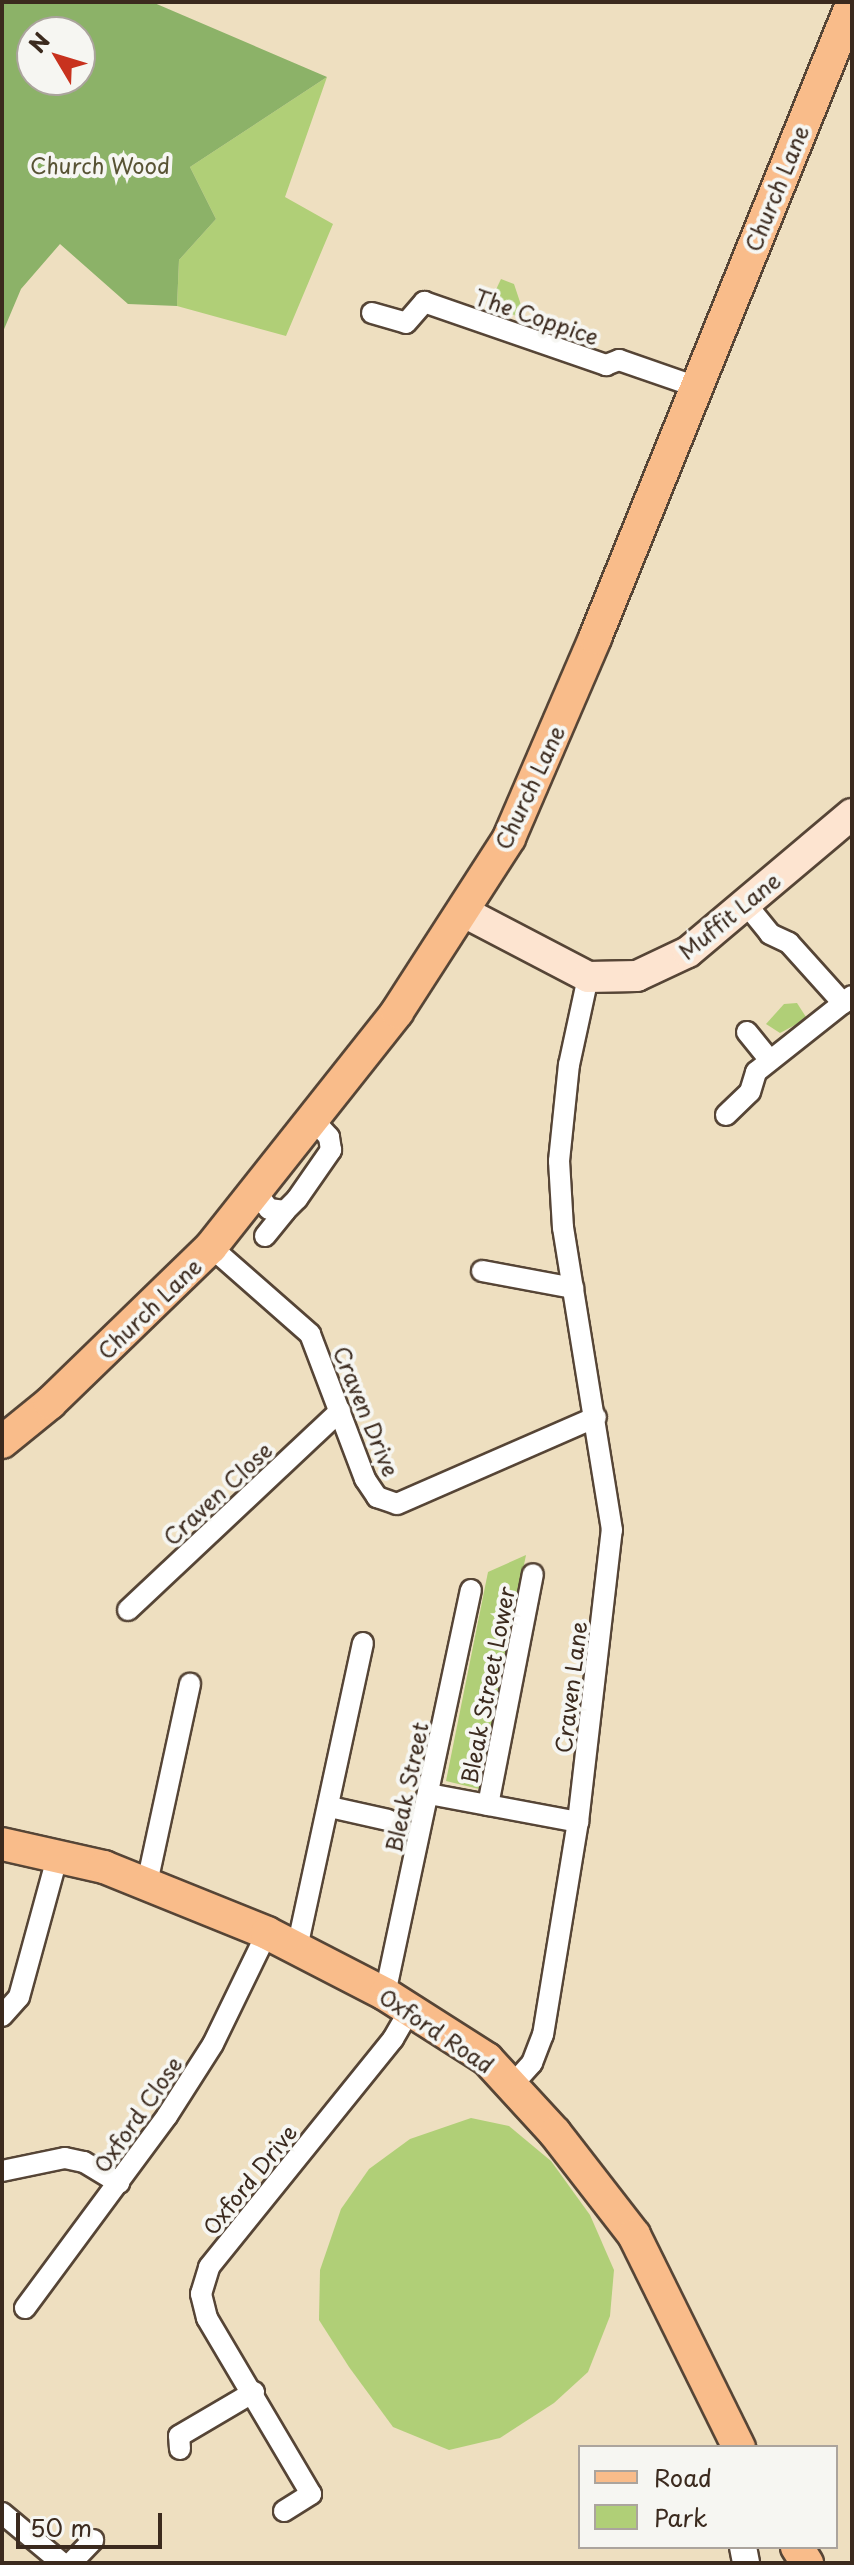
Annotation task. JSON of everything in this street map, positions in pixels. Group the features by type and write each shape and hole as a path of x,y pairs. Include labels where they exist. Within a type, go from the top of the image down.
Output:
{"main road":[{"name":"Church Lane","path":"2,1442 85,1371 211,1247 314,1121 397,1012 462,911 529,796 852,4"},
{"name":"Muffit Lane","path":"462,911 588,977 637,976 669,964 746,904 852,814"},
{"name":"Oxford Road","path":"2,1844 58,1854 147,1883 267,1933 398,2002 514,2083 634,2235 738,2445"}],"street":[{"name":"The Coppice","path":"372,313 406,323 424,302 606,365 619,360 694,386"},
{"path":"726,1115 750,1092 756,1072 847,999 789,943 770,934 746,904"},
{"name":"Craven Lane","path":"514,2083 532,2063 543,2035 578,1822 612,1530 573,1288 559,1161 569,1065 588,977"},
{"path":"747,1032 770,1060"},
{"path":"265,1236 331,1150 329,1137 314,1121"},
{"path":"256,1192 269,1209 285,1211"},
{"name":"Craven Drive","path":"211,1247 310,1334 365,1479 377,1497 397,1504 596,1417"},
{"path":"482,1271 573,1288"},
{"name":"Craven Close","path":"128,1610 340,1411"},
{"name":"Bleak Street Lower","path":"488,1805 533,1574"},
{"name":"Bleak Street","path":"398,2002 429,1794 471,1590"},
{"path":"297,1948 367,1657"},
{"path":"147,1883 190,1684"},
{"path":"429,1794 578,1822"},
{"path":"330,1807 388,1820"},
{"path":"2,2016 19,1997 58,1854"},
{"name":"Oxford Close","path":"25,2308 119,2183 206,2056 267,1933"},
{"name":"Oxford Drive","path":"284,2511 311,2494 254,2392 207,2318 201,2294 209,2267 393,2039 398,2002"},
{"path":"2,2171 65,2158 84,2162 119,2183"},
{"path":"175,2438 254,2392"},
{"path":"2,2513 62,2563"},
{"path":"71,2563 93,2540"}],"green space":[{"name":"Church Wood","path":"2,2 152,2 327,77 190,167 216,219 179,260 177,306 128,304 60,244 21,289 2,334"},
{"path":"327,77 285,197 333,224 286,336 177,306 179,260 216,219 190,167"},
{"path":"501,279 514,284 521,305 518,316 497,312 493,296"},
{"path":"797,1003 806,1017 795,1025 780,1033 766,1024 784,1004"},
{"path":"526,1555 479,1789 446,1781 488,1572"},
{"path":"471,2118 509,2126 551,2161 590,2215 614,2270 610,2316 588,2372 554,2403 500,2438 449,2450 393,2427 349,2367 319,2320 320,2270 341,2209 369,2169 410,2139"}]}
